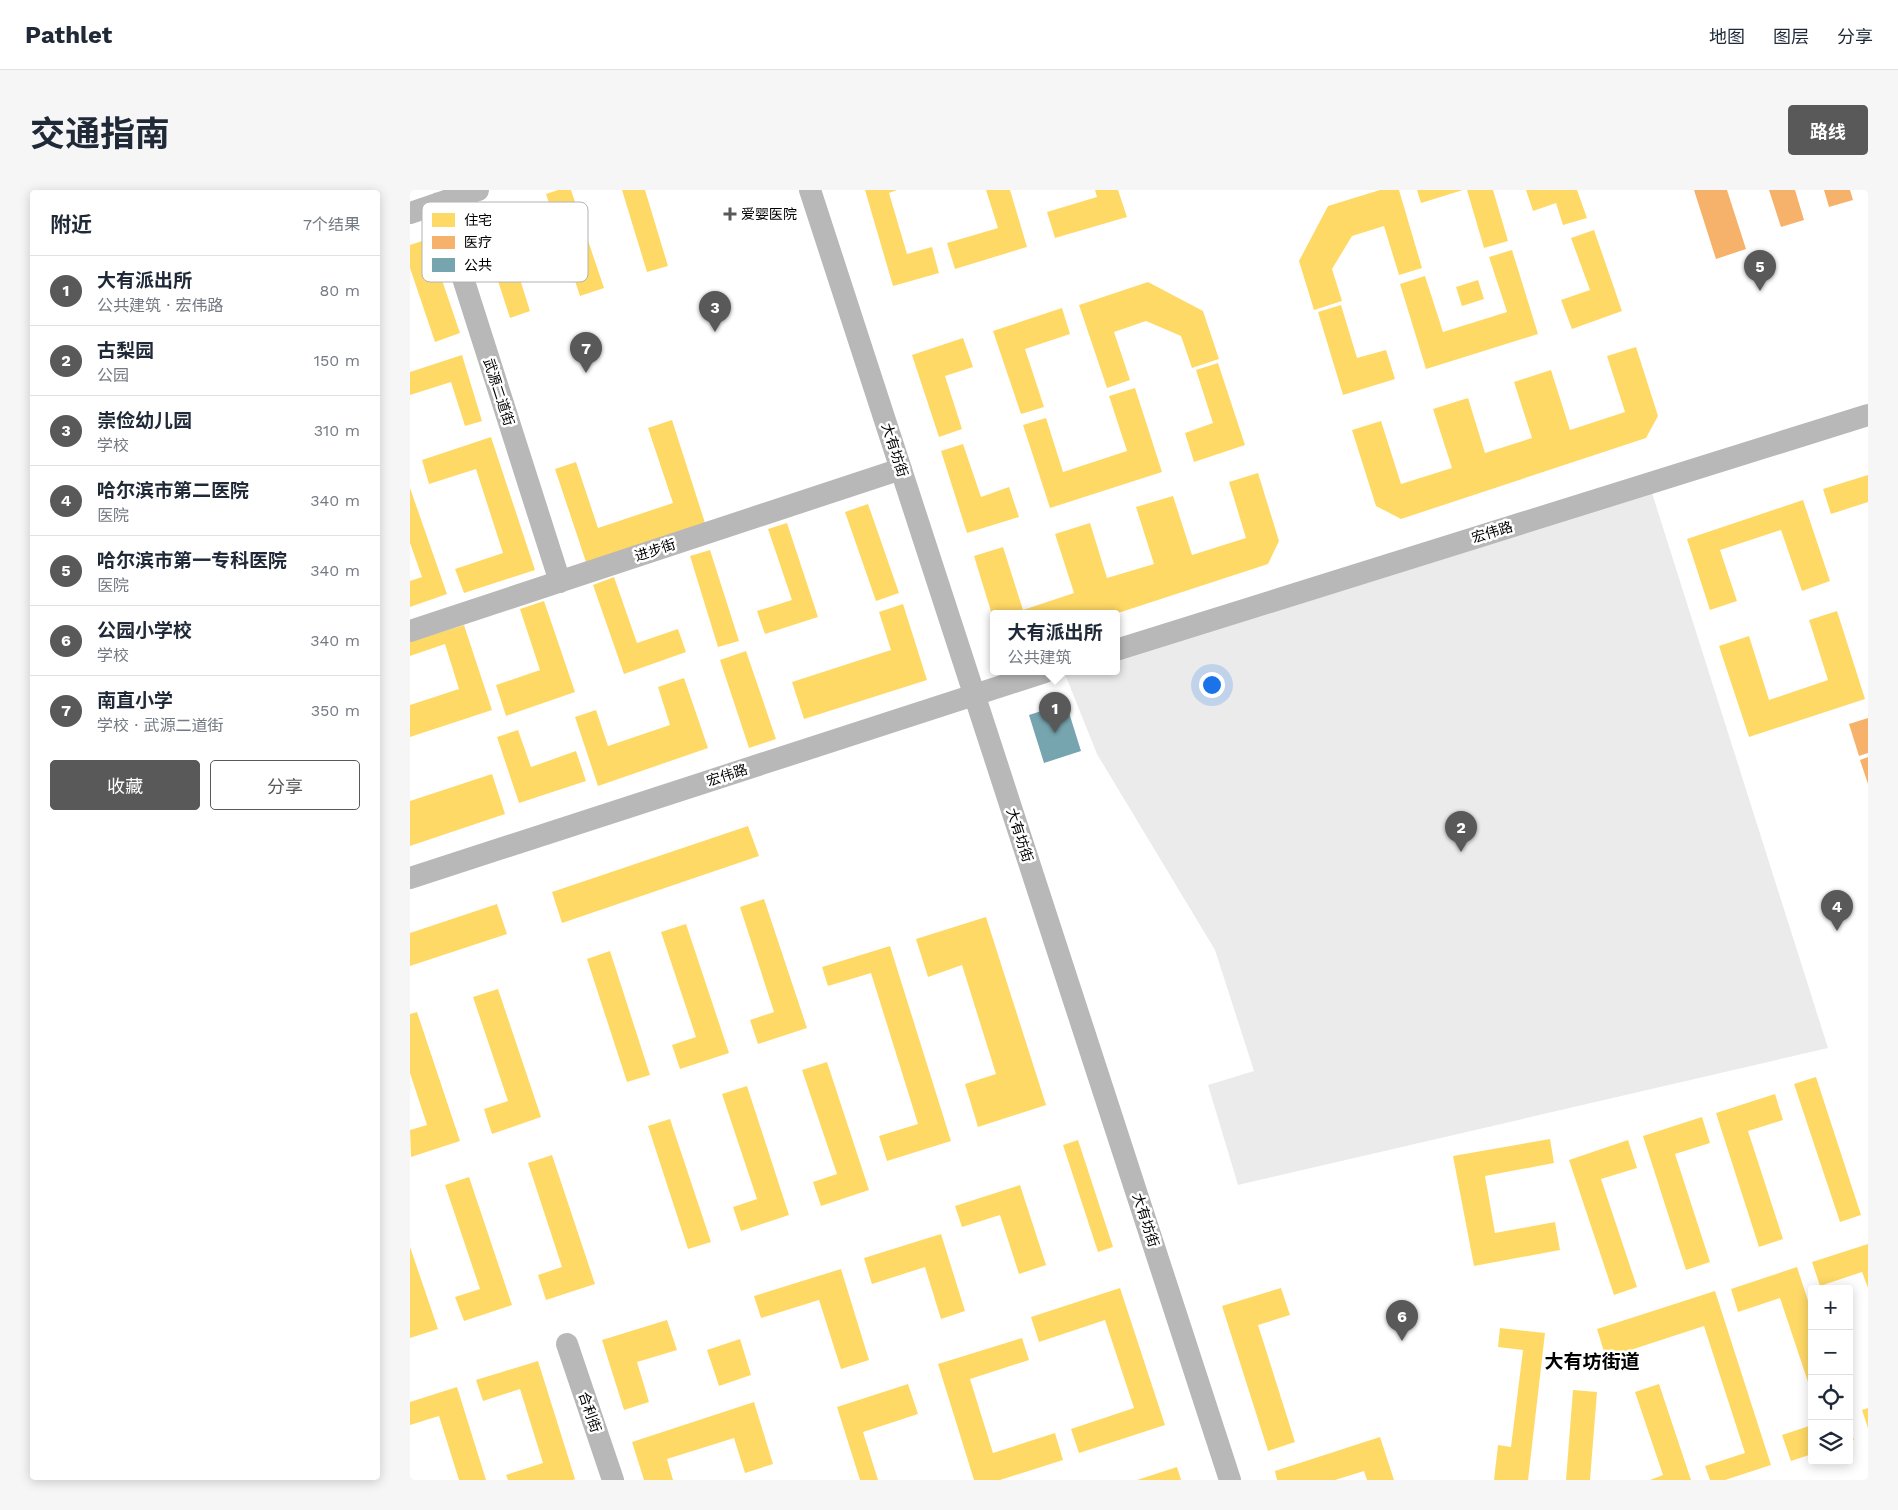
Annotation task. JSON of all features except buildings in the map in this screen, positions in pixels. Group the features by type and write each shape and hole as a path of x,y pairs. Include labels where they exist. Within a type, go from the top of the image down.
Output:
{"main road":[{"path":"442,202 478,190"},
{"name":"大有坊街","path":"810,190 1230,1480"},
{"path":"410,213 422,209"},
{"name":"武源二道街","path":"464,282 560,582"},
{"name":"宏伟路","path":"1120,649 1868,415"},
{"name":"进步街","path":"410,631 901,468"},
{"name":"宏伟路","path":"410,878 1035,675"},
{"name":"合利街","path":"567,1344 613,1480"}],"shaded area":[{"path":"1652,493 1828,1048 1238,1185 1208,1085 1254,1071 1215,950 1097,754 1065,675 1120,675 1120,658"}],"place":[{"name":"爱婴医院","path":"730,214"},
{"name":"哈尔滨市第一专科医院","path":"1760,291"},
{"name":"崇俭幼儿园","path":"715,332"},
{"name":"南直小学","path":"586,373"},
{"name":"大有派出所","path":"1055,733"},
{"name":"古梨园","path":"1461,852"},
{"name":"哈尔滨市第二医院","path":"1837,931"},
{"name":"公园小学校","path":"1402,1341"}],"district":[{"name":"大有坊街道","path":"1592,1361"}]}
